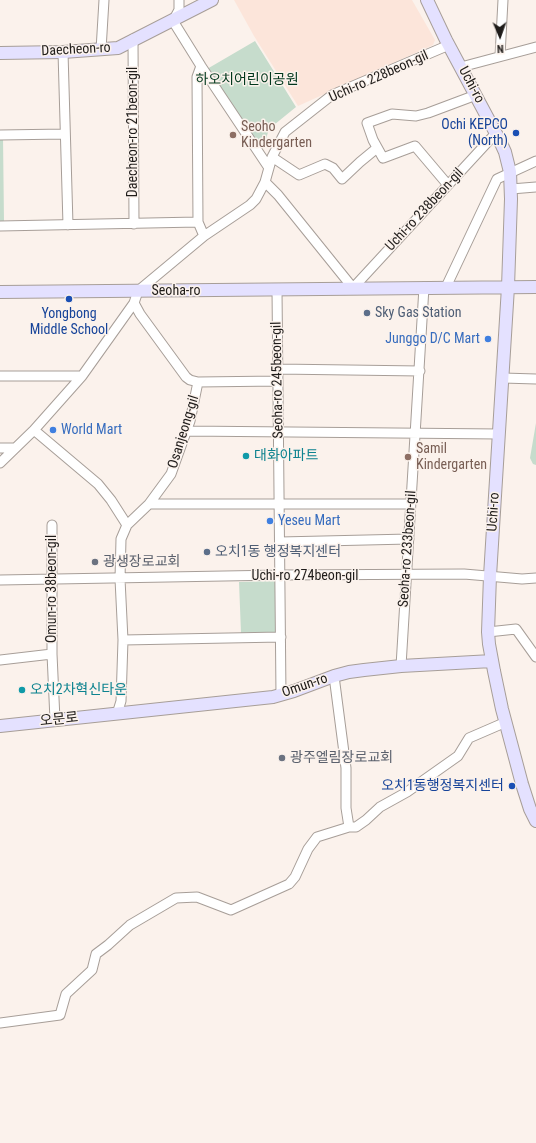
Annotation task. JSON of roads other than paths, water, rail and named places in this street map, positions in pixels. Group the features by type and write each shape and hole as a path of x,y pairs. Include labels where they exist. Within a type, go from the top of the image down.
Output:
{"main road":[{"name":"Daecheon-ro","path":"0,53 63,52 118,48 212,0"},
{"name":"Uchi-ro","path":"427,0 496,133 505,152 510,172 511,189 508,287 490,576 488,632 492,661 506,722 522,784 530,809 536,820"},
{"name":"Seoha-ro","path":"0,292 536,287"},
{"name":"Omun-ro","path":"117,714 261,699 281,695 349,672 401,666 492,661"},
{"name":"오문로","path":"0,726 117,714"}],"street":[{"path":"100,50 104,0"},
{"path":"179,0 179,10 173,21 269,168"},
{"path":"500,56 503,0"},
{"name":"Daecheon-ro 21beon-gil","path":"133,40 134,224"},
{"name":"Uchi-ro 228beon-gil","path":"138,291 204,236 250,205 256,199 265,182 272,157 285,132 332,95 449,45"},
{"path":"461,67 536,47"},
{"path":"63,52 68,225"},
{"path":"201,66 197,77 198,222 204,236"},
{"path":"448,185 415,146 383,158 377,148 367,123 392,114 416,116 428,113 476,94"},
{"name":"Uchi-ro 238beon-gil","path":"353,288 496,133"},
{"path":"4,135 65,134"},
{"path":"272,157 299,175 325,164 333,168 342,179 377,148"},
{"path":"446,287 497,179 536,161"},
{"path":"265,182 278,195 353,288"},
{"path":"511,189 536,188"},
{"path":"0,226 198,222"},
{"name":"Seoha-ro 233beon-gil","path":"401,666 424,287"},
{"name":"Seoha-ro 245beon-gil","path":"278,290 281,695"},
{"path":"0,463 34,430 82,376 134,303 138,291"},
{"name":"Osanjeong-gil","path":"117,714 121,701 123,640 120,579 121,539 127,525 149,504 171,474 190,421 198,382 190,380 186,377 140,314 134,303"},
{"path":"278,369 420,371"},
{"path":"0,376 82,376"},
{"path":"503,378 536,379"},
{"path":"198,382 278,381"},
{"path":"34,430 98,484 112,500 127,525"},
{"path":"187,431 499,434"},
{"path":"0,448 14,448"},
{"path":"149,504 411,504"},
{"name":"Omun-ro 38beon-gil","path":"52,525 52,654 55,720"},
{"path":"280,542 409,539"},
{"name":"Uchi-ro 274beon-gil","path":"0,580 280,575 472,574 522,579 536,578"},
{"path":"488,632 516,629 536,657"},
{"path":"123,640 281,637"},
{"name":"Omun-ro 38beon-gil","path":"0,660 52,654"},
{"path":"334,676 346,768 346,808 349,827"},
{"path":"0,1023 60,1015 66,994 92,970 96,954 130,925 176,898 197,897 231,910 289,884 295,877 308,849 317,837 349,827 356,827 380,807 406,792 458,756 470,738 506,722"}],"place":[{"name":"Ochi KEPCO (North)","path":"516,133"},
{"name":"Seoho Kindergarten","path":"233,135"},
{"name":"Yongbong Middle School","path":"69,299"},
{"name":"Sky Gas Station","path":"367,313"},
{"name":"Junggo D/C Mart","path":"488,339"},
{"name":"World Mart","path":"53,430"},
{"name":"대화아파트","path":"246,456"},
{"name":"Samil Kindergarten","path":"408,457"},
{"name":"Yeseu Mart","path":"270,521"},
{"name":"오치1동 행정복지센터","path":"207,552"},
{"name":"광생장로교회","path":"95,562"},
{"name":"오치2차혁신타운","path":"22,690"},
{"name":"광주엘림장로교회","path":"282,758"},
{"name":"오치1동행정복지센터","path":"512,786"}],"park label":[{"name":"하오치어린이공원","path":"247,80"}]}
